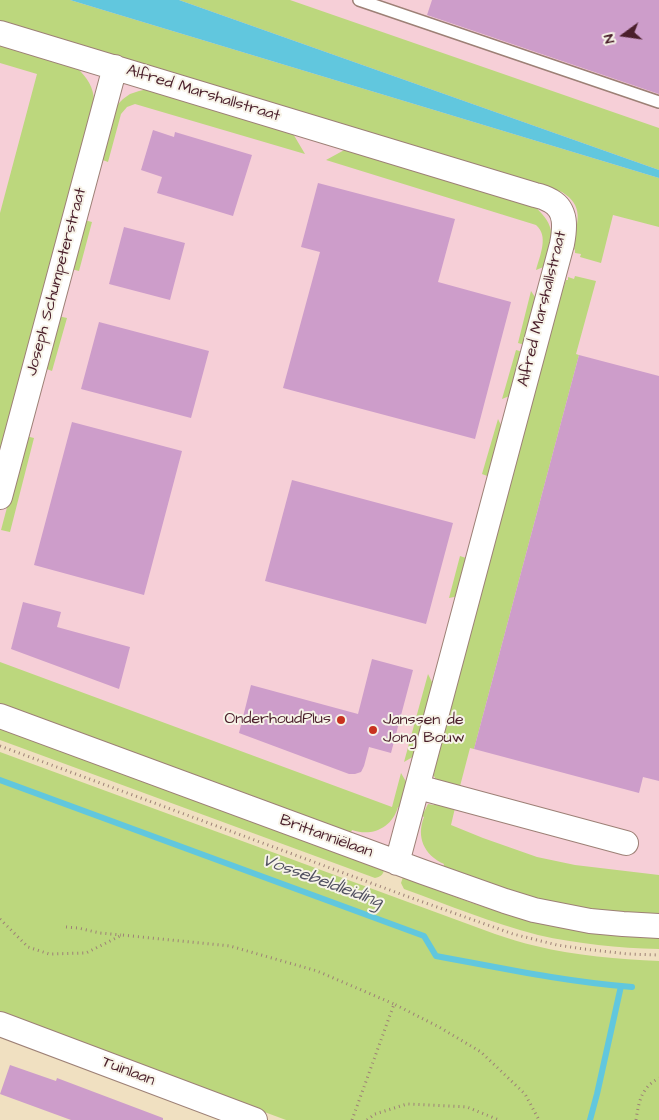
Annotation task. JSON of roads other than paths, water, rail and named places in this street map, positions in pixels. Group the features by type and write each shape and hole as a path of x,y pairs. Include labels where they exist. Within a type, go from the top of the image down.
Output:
{"street":[{"name":"Alfred Marshallstraat","path":"0,33 536,195 550,200 562,213 564,225 562,244 397,863"},
{"name":"Joseph Schumpeterstraat","path":"0,497 115,67"},
{"name":"Brittanniëlaan","path":"0,716 470,890 534,910 598,922 659,926"},
{"path":"418,788 626,843"},
{"name":"Tuinlaan","path":"0,1024 255,1120"}],"lane":[{"path":"359,0 659,102"}],"water":[{"path":"70,0 179,0 659,170 659,178"}],"waterway":[{"name":"Vossebeldleiding","path":"0,780 424,936 436,956 558,978 632,987"},
{"path":"590,1120 621,986"}],"place":[{"name":"OnderhoudPlus","path":"341,720"},
{"name":"Janssen de Jong Bouw","path":"373,730"}]}
